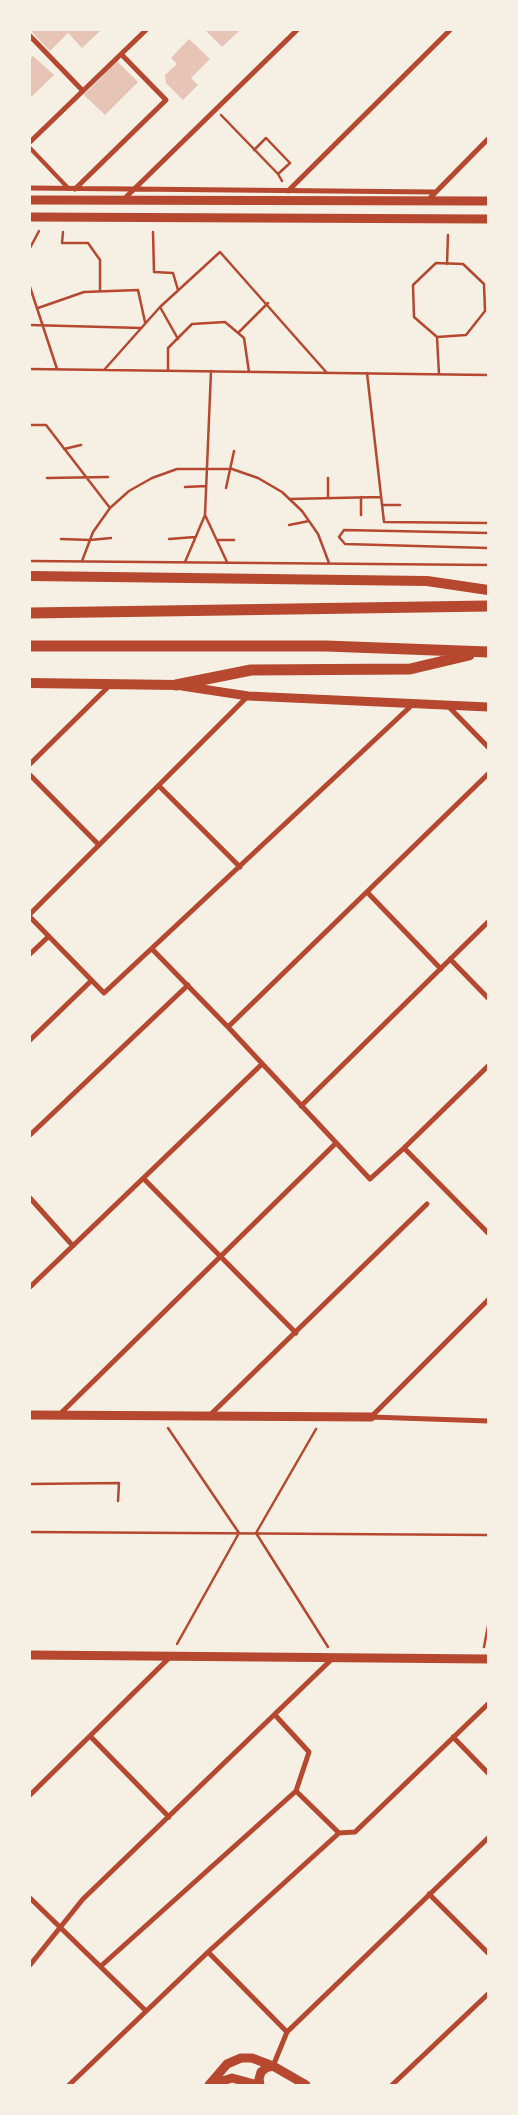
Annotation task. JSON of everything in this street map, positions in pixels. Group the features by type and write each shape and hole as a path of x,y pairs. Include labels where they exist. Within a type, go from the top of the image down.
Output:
{"main road":[{"path":"30,576 427,581 488,590"},
{"path":"30,613 488,606"},
{"path":"30,646 326,646 485,652"},
{"path":"30,683 176,685 251,670 410,670 485,652"}],"street":[{"path":"30,142 146,30"},
{"path":"123,200 297,30"},
{"path":"288,191 450,30"},
{"path":"30,36 83,91"},
{"path":"72,189 166,100 121,54"},
{"path":"426,201 488,139"},
{"path":"30,188 434,192"},
{"path":"30,200 488,201"},
{"path":"30,217 488,219"},
{"path":"30,764 110,684"},
{"path":"176,685 248,696 488,707"},
{"path":"248,696 30,916 48,937 104,993 412,705"},
{"path":"448,706 488,747"},
{"path":"228,1027 488,774"},
{"path":"30,775 99,845"},
{"path":"159,786 240,867"},
{"path":"367,892 441,969"},
{"path":"301,1106 488,922"},
{"path":"30,954 48,937"},
{"path":"152,948 370,1179 488,1066"},
{"path":"450,959 488,998"},
{"path":"30,1040 92,981"},
{"path":"30,1135 188,985"},
{"path":"30,1287 262,1064"},
{"path":"58,1416 335,1144"},
{"path":"404,1148 488,1233"},
{"path":"144,1179 296,1333"},
{"path":"30,1198 73,1246"},
{"path":"209,1416 427,1204"},
{"path":"483,1228 488,1223"},
{"path":"371,1417 488,1300"},
{"path":"30,1415 371,1417 488,1421"},
{"path":"30,1655 486,1660"},
{"path":"30,1796 170,1656"},
{"path":"30,1965 83,1899 334,1657"},
{"path":"69,2085 208,1952 339,1833 355,1832 488,1704"},
{"path":"101,1966 296,1791 309,1752 274,1714"},
{"path":"90,1736 168,1817"},
{"path":"453,1737 488,1772"},
{"path":"296,1791 339,1833"},
{"path":"273,2066 287,2032 488,1838"},
{"path":"429,1894 488,1953"},
{"path":"30,1898 146,2011"},
{"path":"208,1952 287,2032"},
{"path":"392,2085 488,1994"},
{"path":"209,2085 227,2064 241,2058 252,2058 273,2066 306,2085"},
{"path":"209,2085 232,2078 259,2085 261,2072 273,2066"}],"lane":[{"path":"30,148 72,189"}],"path":[{"path":"216,110 278,174 288,191"},
{"path":"254,150 266,138 290,163 278,174"},
{"path":"30,248 39,231"},
{"path":"63,232 62,243 88,243 100,260 100,291"},
{"path":"153,232 154,272 174,273 178,290"},
{"path":"447,264 448,235"},
{"path":"104,370 160,307 220,252 268,303 327,373"},
{"path":"436,264 463,264 484,284 485,311 466,335 437,337 414,317 413,284 436,264"},
{"path":"30,287 57,369"},
{"path":"38,308 84,292 138,290 145,324"},
{"path":"238,333 268,303"},
{"path":"160,307 178,339"},
{"path":"168,370 168,348 192,324 225,322 244,338 249,372"},
{"path":"30,324 141,328"},
{"path":"437,337 439,374"},
{"path":"30,369 488,375"},
{"path":"185,562 205,515 211,371"},
{"path":"367,373 384,522 488,523"},
{"path":"30,425 46,425 110,508"},
{"path":"64,449 81,445"},
{"path":"226,488 232,469 234,451"},
{"path":"81,561 93,532 110,508 129,491 152,478 177,470 232,469 258,478 282,492 309,520 318,534 329,563"},
{"path":"48,478 108,477"},
{"path":"328,478 328,498"},
{"path":"185,487 206,486"},
{"path":"289,499 380,496"},
{"path":"360,497 361,515"},
{"path":"382,505 400,505"},
{"path":"205,515 227,563"},
{"path":"289,524 309,520"},
{"path":"488,533 344,530 339,537 344,544 488,548"},
{"path":"169,539 196,537"},
{"path":"61,539 90,540 111,538"},
{"path":"217,540 234,540"},
{"path":"30,561 488,565"},
{"path":"160,1416 239,1533"},
{"path":"256,1533 322,1417"},
{"path":"30,1484 119,1483 118,1501"},
{"path":"30,1532 488,1535"},
{"path":"170,1656 239,1533"},
{"path":"256,1533 334,1657"},
{"path":"486,1660 488,1626"}],"building":[{"path":"30,30 101,30 82,48 68,33 50,51"},
{"path":"205,30 240,30 222,47"},
{"path":"189,39 210,59 191,78 198,85 183,100 166,83 165,75 177,64 171,58"},
{"path":"33,56 54,75 30,98 30,59"},
{"path":"117,61 138,82 105,115 84,95"}]}
